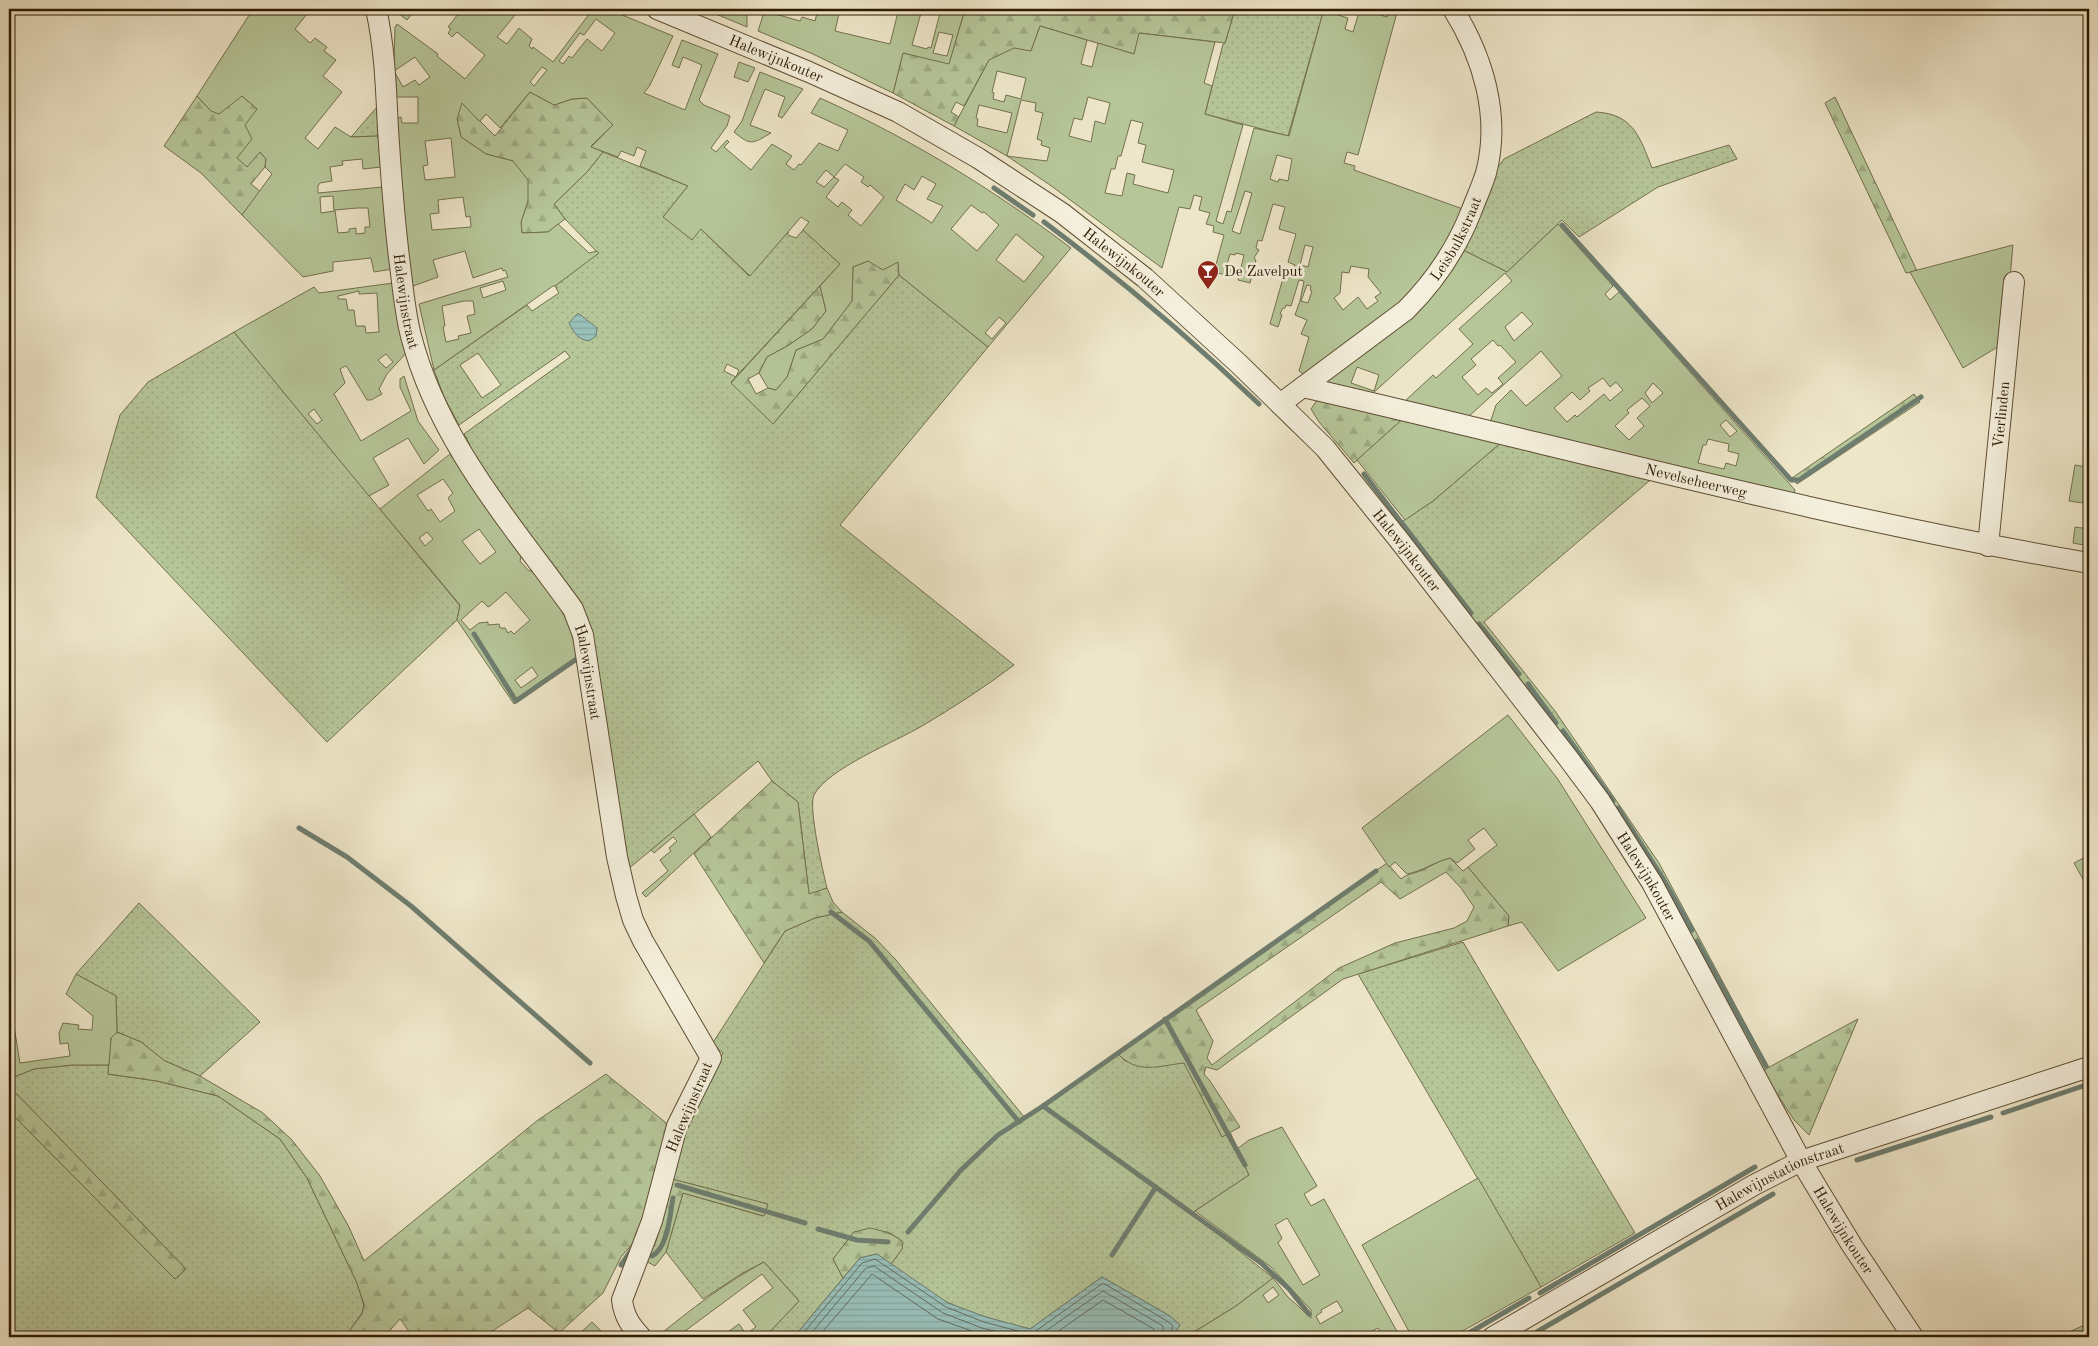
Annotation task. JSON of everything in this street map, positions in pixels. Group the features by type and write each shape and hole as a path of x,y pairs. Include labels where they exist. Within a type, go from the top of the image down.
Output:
{"street":[{"name":"Halewijnstraat","path":"376,9 384,63 396,234 411,335 420,367 448,431 466,460 573,609 583,635 616,856 626,896 643,941 711,1058 677,1126 652,1221 622,1300 629,1323 641,1337"},
{"name":"Halewijnkouter","path":"657,9 809,72 898,112 978,158 1062,213 1145,278 1240,364 1325,448 1400,540 1600,801 1652,883 1800,1161 1851,1244 1912,1337"},
{"name":"Leisbulkstraat","path":"1280,404 1381,329 1420,296 1441,270 1460,240 1486,173 1492,140 1487,85 1467,33 1453,9"},
{"name":"Vierlinden","path":"1988,546 2014,282"},
{"name":"Nevelseheerweg","path":"1304,387 1793,503 1988,546 2089,563"},
{"name":"Halewijnstationstraat","path":"1493,1337 1754,1185 1800,1161 2089,1067"}],"green space":[{"path":"253,9 311,9 295,29 310,43 315,38 327,47 324,51 336,60 323,76 342,92 305,138 318,149 335,127 351,137 378,136 381,167 363,169 362,159 342,161 343,165 330,167 332,181 320,183 318,193 383,187 393,269 374,272 371,258 333,262 333,271 303,277 242,215 272,174 265,167 266,159 260,152 247,167 237,158 252,139 245,125 257,109 242,96 219,114 211,111 197,96","holes":["333,196 334,211 321,213 320,197","368,208 370,227 365,227 365,233 356,234 356,228 349,229 349,232 338,233 335,210"]},
{"path":"393,9 416,9 407,20"},
{"path":"452,9 520,9 497,37 507,44 519,28 532,39 529,46 532,49 533,47 553,62 593,9 608,9 673,36 650,85 644,93 685,110 702,65 683,57 679,68 672,65 682,40 718,54 699,100 704,105 730,116 727,126 711,148 716,152 727,140 729,142 724,147 751,170 772,144 792,156 786,164 794,170 799,164 801,165 819,143 838,151 848,130 811,113 820,98 886,130 950,166 1011,205 1071,248 988,347 899,275 898,262 883,270 868,261 853,267 852,301 823,339 796,350 787,377 776,390 768,388 759,373 767,357 812,329 826,311 820,286 840,264 803,230 809,222 801,217 750,276 701,229 692,240 663,217 688,186 640,166 646,151 637,147 634,156 621,151 618,157 591,147 613,125 587,98 572,99 554,105 530,92 500,128 486,114 480,121 478,120 462,103 457,119 461,137 486,154 513,161 528,180 528,201 521,222 522,233 548,232 558,224 589,253 597,251 599,253 434,370 419,304 508,277 502,268 473,278 465,251 433,260 438,277 413,286 404,243 394,119 401,117 402,123 418,123 418,97 393,97 395,27 397,24 438,54 437,56 465,79 485,55 457,32 452,37 448,33 451,29 448,27 458,14","holes":["596,19 615,33 602,51 587,39 572,58 569,56 563,64 559,61 580,33 584,35","415,57 430,77 419,85 415,80 403,87 394,71","542,67 547,70 534,86 530,82","451,138 455,177 425,180 423,166 428,165 425,141","845,164 864,177 861,182 868,187 870,185 884,197 861,226 848,215 852,210 842,202 838,207 826,197 839,180 834,177","826,170 834,177 824,187 816,182","922,176 936,184 927,199 943,206 932,223 896,200 905,184 914,190","463,197 466,217 470,216 471,227 432,230 430,214 439,213 438,200","971,205 982,213 984,212 999,225 977,251 951,229","1016,234 1044,257 1024,282 996,260","503,281 506,290 483,298 480,288","473,301 475,314 467,316 471,333 458,336 459,339 446,342 443,327 445,326 442,306","999,317 1006,323 992,339 985,333"]},
{"path":"704,9 747,10 747,27"},
{"path":"765,9 772,9 772,13 800,21 802,17 815,21 818,9 840,9 835,31 890,44 898,12 884,9 925,9 924,13 921,13 912,45 927,49 928,47 931,48 941,9 965,9 949,64 903,53 893,93 813,54 758,31","holes":["939,32 953,35 947,56 933,53"]},
{"path":"965,9 1235,9 1225,43 1140,33 1134,54 1040,26 1031,51 989,60 964,106 956,102 951,112 959,117 954,126 893,93 903,53 949,63"},
{"path":"1235,9 1324,9 1288,136 1205,114 1223,44 1225,43"},
{"path":"1324,9 1340,9 1338,15 1348,18 1345,29 1353,32 1360,9 1387,17 1390,9 1398,9 1358,155 1347,152 1344,163 1355,166 1354,170 1463,209 1451,240 1404,302 1306,376 1299,371 1309,337 1301,334 1307,320 1295,315 1304,281 1299,280 1291,306 1286,305 1283,308 1278,327 1270,324 1285,271 1293,273 1295,265 1288,262 1296,234 1279,229 1285,207 1273,204 1262,241 1258,240 1256,248 1259,250 1254,258 1256,260 1250,283 1238,280 1244,255 1230,254 1226,268 1231,270 1229,276 1214,272 1224,235 1213,232 1214,226 1206,224 1210,213 1199,210 1202,197 1194,195 1190,209 1179,207 1162,268 1050,185 1007,156 954,126 989,60 1014,48 1031,51 1040,26 1087,40 1081,64 1092,67 1098,43 1134,54 1139,33 1215,42 1204,83 1212,86 1205,114 1243,125 1216,221 1223,224 1227,211 1231,212 1254,128 1289,136","holes":["997,71 1026,78 1021,99 1006,95 1004,102 993,99 994,93 992,92","1088,97 1110,103 1105,124 1095,121 1091,142 1069,136 1074,118 1082,120","1021,100 1036,103 1035,111 1043,113 1037,139 1042,141 1041,145 1050,148 1047,161 1007,156","979,105 1012,113 1007,133 977,126 978,119 976,118","1131,120 1143,123 1138,143 1146,145 1142,162 1174,170 1168,193 1133,184 1135,175 1127,173 1122,196 1105,193 1111,169 1115,169 1118,156 1121,156","1277,155 1292,159 1288,181 1279,179 1278,182 1270,179","1245,191 1252,193 1240,234 1232,231","1305,245 1313,247 1308,267 1300,265","1351,266 1369,269 1368,277 1381,293 1375,297 1378,301 1367,309 1358,297 1343,310 1334,298 1340,293 1342,272 1349,273","1307,285 1311,286 1310,290 1312,291 1308,303 1301,301"]},
{"path":"739,62 755,68 748,82 734,77"},
{"path":"760,72 803,89 782,118 778,116 785,97 765,89 750,125 771,133 752,142 744,140 734,132 742,121"},
{"path":"530,92 554,105 572,99 587,98 613,125 591,146 603,152 587,172 554,204 565,219 548,232 522,233 521,222 528,201 513,161 486,154 461,137 457,119 461,102 486,114 480,121 495,136"},
{"path":"197,96 211,111 242,96 257,109 260,152 266,159 265,167 251,184 261,192 242,215 201,173 164,146"},
{"path":"1835,97 1917,271 1906,273 1825,103"},
{"path":"377,107 378,136 351,137"},
{"path":"1596,112 1619,117 1627,122 1639,137 1652,168 1729,145 1737,159 1658,187 1579,237 1562,220 1507,272 1461,249 1497,168 1504,159"},
{"path":"603,152 688,186 663,217 701,229 749,276 788,232 788,235 796,238 803,230 840,264 736,376 739,370 727,364 724,371 736,377 731,382 773,424 899,275 988,347 840,525 1014,665 946,712 864,756 833,775 821,785 814,795 813,812 827,888 809,895 798,802 772,781 758,761 627,870 607,750 599,673 591,633 585,617 557,571 467,448 470,445 464,434 570,357 565,351 459,425 444,397 434,370 527,305 532,311 559,293 555,286 598,253 565,219 554,204 587,172","holes":["478,353 501,385 482,398 460,365"]},
{"path":"1558,224 1613,286 1605,294 1610,300 1619,292 1795,490 1794,494 1490,423 1496,405 1511,390 1526,406 1562,376 1541,351 1468,417 1405,401 1433,375 1436,378 1473,344 1459,329 1512,281 1505,273 1371,395 1326,384 1328,376 1461,249 1507,272","holes":["1522,312 1533,324 1514,341 1505,327","1493,340 1516,362 1498,378 1503,384 1492,393 1486,388 1478,395 1462,377 1476,365 1471,359","1357,367 1379,375 1374,391 1351,383","1603,378 1610,387 1616,382 1623,390 1610,401 1604,394 1577,417 1575,415 1567,422 1554,408 1572,392 1580,400 1590,391 1588,388","1653,383 1663,393 1652,403 1645,393","1642,398 1650,406 1637,418 1644,426 1629,440 1615,426 1629,413 1627,410","1726,420 1737,431 1730,437 1720,425","1708,439 1729,444 1728,451 1739,454 1736,466 1726,463 1724,469 1698,463 1703,445 1706,445"]},
{"path":"2013,245 2004,343 1963,368 1910,272"},
{"path":"868,261 898,262 899,275 773,424 731,383 820,286 826,311 812,329 767,357 759,373 748,379 756,394 768,388 776,390 787,377 796,350 823,339 852,301 853,267"},
{"path":"393,283 407,352 387,374 379,389 382,394 367,400 345,366 340,369 345,383 334,394 361,441 411,411 400,387 400,379 404,376 418,421 439,450 424,464 408,438 373,458 389,485 369,496 234,332 314,287 319,293","holes":["359,291 359,294 377,293 379,332 366,333 365,326 356,326 354,310 348,310 346,299 338,299 338,296","386,354 393,362 386,368 378,360","314,409 322,420 317,424 308,414"]},
{"path":"234,332 460,606 457,620 327,742 96,497 120,415 148,382"},
{"path":"1914,394 1920,402 1797,484 1792,478"},
{"path":"1317,400 1406,416 1354,463 1319,422 1311,409"},
{"path":"1406,416 1503,441 1433,501 1405,520 1357,460"},
{"path":"1503,441 1655,476 1484,622 1555,711 1659,863 1769,1068 1762,1071 1663,890 1397,525 1433,501"},
{"path":"2089,453 2089,492 2085,492 2083,503 2069,501 2075,465 2087,467"},
{"path":"450,454 522,552 520,561 528,570 536,573 557,603 573,634 580,659 514,704 457,620 460,605 380,509","holes":["443,479 453,493 448,498 455,511 440,522 431,509 428,511 417,495","479,529 496,552 480,564 462,541","427,532 433,539 425,546 419,538","506,592 530,620 514,634 511,631 508,633 505,628 500,628 499,624 488,625 488,622 479,623 470,630 461,620 482,601 488,607","532,667 538,676 521,688 515,680"]},
{"path":"2075,527 2089,529 2089,546 2073,543"},
{"path":"1508,715 1557,778 1646,918 1558,971 1522,922 1508,926 1509,916 1468,867 1497,845 1484,828 1468,840 1475,849 1457,863 1450,858 1407,874 1395,862 1389,867 1362,828"},
{"path":"772,781 798,802 809,894 827,888 833,902 842,912 815,918 785,931 764,963 694,854"},
{"path":"694,814 711,837 646,897 642,893 668,871 660,860 671,851 669,848 677,841 673,837 654,853 651,850"},
{"path":"2089,855 2089,890 2074,863"},
{"path":"1450,858 1463,871 1468,867 1509,916 1508,926 1343,979 1217,1070 1206,1067 1204,1074 1240,1127 1222,1137 1184,1063 1140,1067 1125,1060 1117,1053 1387,863 1401,879","holes":["1446,872 1461,888 1474,907 1467,921 1454,928 1395,943 1339,968 1212,1065 1207,1058 1213,1041 1196,1010 1381,882 1400,899"]},
{"path":"139,903 260,1022 200,1076 165,1061 141,1042 117,1032 116,996 76,974"},
{"path":"842,912 875,938 896,960 1025,1118 1117,1053 1125,1061 1161,1066 1184,1062 1222,1137 1230,1132 1249,1175 1192,1213 1273,1278 1236,1306 1186,1337 1172,1337 1180,1325 1170,1316 1102,1277 1030,1329 978,1315 941,1299 891,1264 902,1249 902,1241 888,1232 854,1232 833,1259 843,1278 794,1337 765,1337 799,1301 764,1262 741,1274 703,1299 666,1252 683,1193 763,1216 767,1204 672,1179 684,1130 723,1053 712,1044 785,931 815,918"},
{"path":"1463,942 1635,1233 1541,1287 1358,974"},
{"path":"76,974 116,996 117,1032 111,1038 109,1065 72,1065 34,1069 9,1079 9,1032 14,1026 20,1063 70,1056 68,1043 60,1044 59,1033 63,1023 79,1025 78,1029 92,1030 93,1016 66,994"},
{"path":"1858,1019 1809,1135 1794,1120 1762,1071"},
{"path":"117,1032 141,1042 165,1061 200,1076 263,1113 292,1140 320,1176 349,1227 364,1261 538,1120 606,1074 665,1122 670,1133 645,1229 621,1257 603,1293 559,1333 528,1308 483,1337 413,1337 400,1319 384,1337 357,1337 350,1330 362,1314 364,1305 357,1283 307,1178 280,1139 218,1096 157,1081 108,1074 111,1038"},
{"path":"72,1065 109,1065 108,1074 157,1081 218,1096 280,1139 307,1178 357,1283 364,1305 362,1313 350,1330 357,1337 9,1337 9,1111 175,1279 186,1269 9,1086 9,1079 34,1069"},
{"path":"9,1086 186,1269 175,1279 9,1111"},
{"path":"1282,1127 1317,1186 1304,1194 1311,1206 1324,1199 1400,1337 1384,1337 1378,1328 1361,1337 1186,1337 1236,1306 1273,1278 1288,1297 1311,1318 1311,1310 1271,1267 1195,1211 1249,1175 1237,1149 1249,1140","holes":["1287,1218 1320,1275 1303,1285 1278,1243 1282,1238 1275,1225","1273,1287 1279,1295 1268,1303 1263,1295","1337,1301 1343,1311 1320,1324 1316,1316 1322,1312 1321,1310"]},
{"path":"1478,1178 1541,1287 1452,1337 1412,1337 1362,1245"},
{"path":"672,1179 768,1204 764,1216 683,1193 666,1252 655,1266 646,1261 656,1241"},
{"path":"870,1228 895,1236 903,1242 902,1249 891,1264 877,1254 860,1258 843,1278 833,1259 854,1232"},
{"path":"764,1262 799,1301 765,1337 721,1337 739,1324 746,1334 756,1327 743,1310 773,1288 762,1274 677,1337 657,1337 709,1297"},
{"path":"592,1322 607,1337 576,1337"},
{"path":"2089,1323 2089,1337 2058,1337"}],"water":[{"path":"578,313 597,328 596,336 589,341 577,335 569,323"},
{"path":"877,1254 948,1303 986,1317 1030,1329 1102,1277 1170,1316 1180,1325 1172,1337 794,1337 860,1258"}],"waterway":[{"path":"994,188 1033,215"},
{"path":"1044,222 1154,310 1259,404"},
{"path":"1562,225 1791,480 1799,480 1921,397"},
{"path":"1364,474 1471,613"},
{"path":"1479,624 1519,674"},
{"path":"474,634 516,701 575,660"},
{"path":"1528,684 1556,723"},
{"path":"1563,731 1613,801"},
{"path":"1618,808 1662,877 1692,930"},
{"path":"299,828 347,857 411,906 590,1063"},
{"path":"908,1232 961,1170 998,1135 1043,1106 1376,871"},
{"path":"831,912 869,941 1019,1122"},
{"path":"1697,941 1766,1066"},
{"path":"1165,1019 1245,1165"},
{"path":"2003,1113 2089,1084"},
{"path":"1043,1106 1261,1263 1289,1289 1309,1314"},
{"path":"1857,1160 1991,1117"},
{"path":"1540,1293 1755,1167"},
{"path":"677,1185 805,1223"},
{"path":"1112,1255 1156,1187"},
{"path":"1535,1333 1773,1194"},
{"path":"652,1256 662,1246 665,1238 673,1198"},
{"path":"818,1229 857,1240 888,1242"},
{"path":"621,1265 632,1249"},
{"path":"1462,1337 1529,1298"}],"place":[{"name":"De Zavelput","path":"1208,290"}]}
